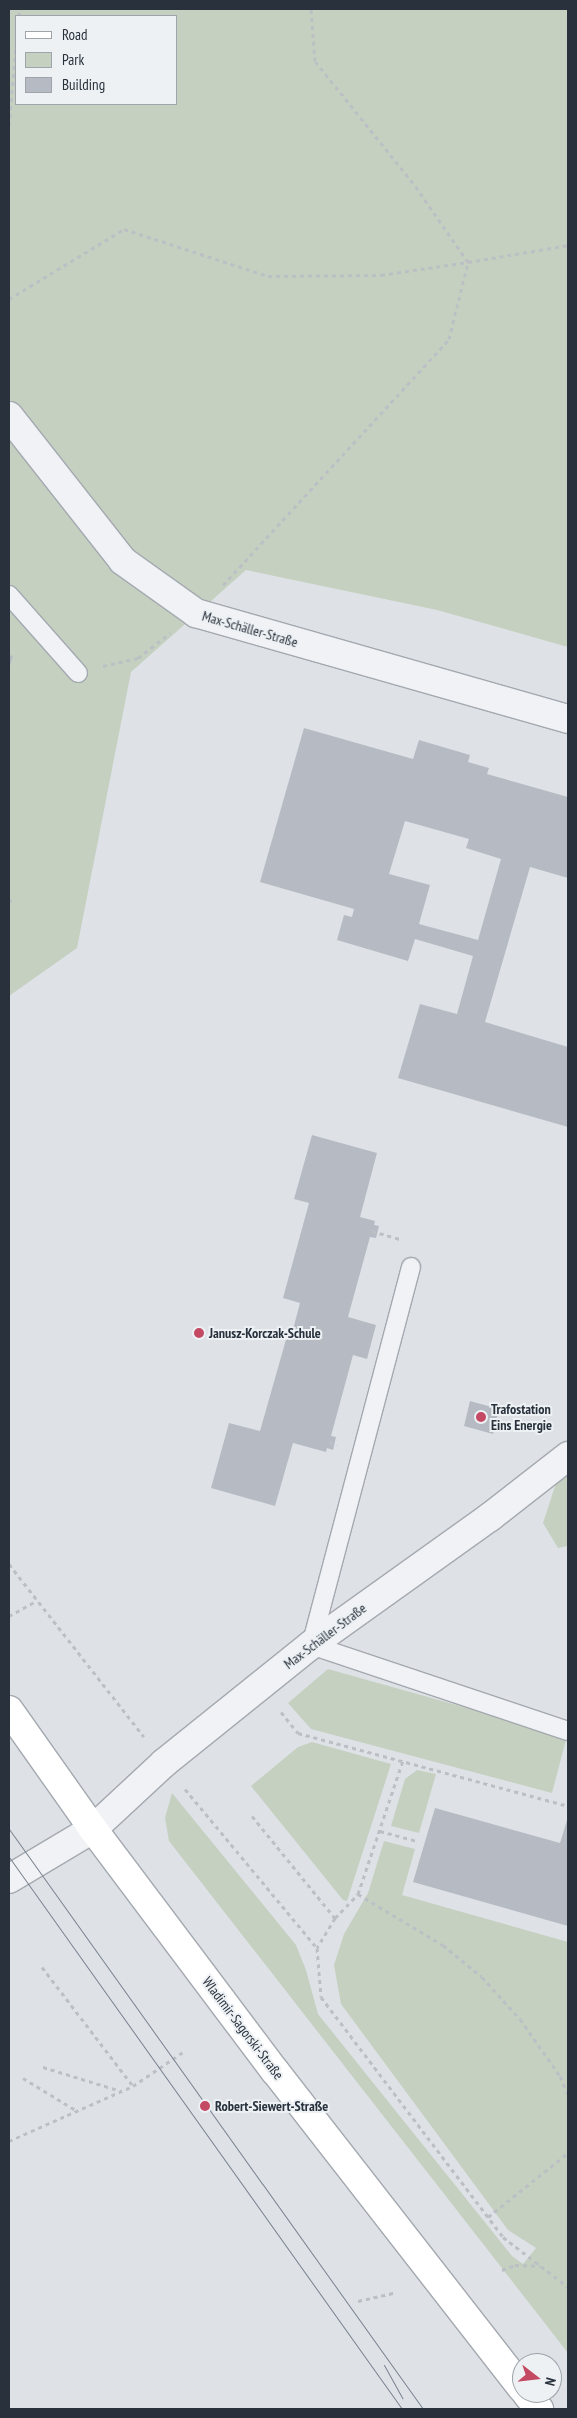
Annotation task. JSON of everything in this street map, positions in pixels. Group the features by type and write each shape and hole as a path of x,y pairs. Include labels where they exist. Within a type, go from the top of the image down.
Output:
{"main road":[{"name":"Wladimir-Sagorski-Straße","path":"9,1710 93,1829 275,2071 512,2375"}],"street":[{"name":"Max-Schäller-Straße","path":"9,416 123,562 196,613 568,719"},
{"name":"Max-Schäller-Straße","path":"93,1829 164,1763 311,1645 490,1517 568,1456"},
{"path":"9,1879 93,1829"}],"lane":[{"path":"9,595 78,672"},
{"path":"412,1267 311,1645 568,1731"}],"path":[{"path":"78,672 138,658 196,613 449,339 468,262 413,183 315,61 311,9"},
{"path":"9,125 15,58"},
{"path":"9,300 124,229 268,276 381,275 568,245"},
{"path":"372,1231 403,1240"},
{"path":"9,1564 164,1763 317,1948 321,1997 503,2237 568,2287"},
{"path":"9,1616 36,1601"},
{"path":"260,1686 298,1733 568,1806"},
{"path":"317,1948 335,1918 358,1894 403,1760"},
{"path":"252,1816 335,1918"},
{"path":"380,1831 417,1841"},
{"path":"358,1894 443,1945 482,1977 520,2019 560,2076 568,2094"},
{"path":"42,1967 133,2086"},
{"path":"9,2141 133,2086 182,2052"},
{"path":"43,2067 122,2091"},
{"path":"23,2078 77,2111"},
{"path":"488,2217 568,2153"},
{"path":"502,2270 515,2265 541,2266"},
{"path":"358,2301 394,2293"}],"green space":[{"path":"9,9 568,9 568,647 437,610 246,570 131,672 77,948 9,996"},
{"path":"568,1470 568,1546 558,1548 543,1523 558,1477"},
{"path":"328,1669 567,1736 552,1793 311,1729 288,1703"},
{"path":"312,1742 391,1764 347,1901 343,1900 251,1786 298,1747"},
{"path":"417,1770 436,1774 419,1833 391,1826 405,1779"},
{"path":"172,1793 296,1945 306,1970 318,2014 512,2256 523,2264 536,2248 508,2230 341,2004 334,1965 344,1934 368,1893 384,1841 415,1849 402,1895 568,1942 568,2353 169,1841 165,1818"}],"building":[{"path":"9,655 13,656 9,669"},
{"path":"304,728 413,759 419,740 470,755 468,762 489,768 487,774 568,797 568,878 530,867 485,1022 568,1047 568,1127 398,1078 420,1004 457,1014 473,956 415,939 408,961 337,940 344,915 352,917 354,909 260,882","holes":["405,821 469,839 466,848 501,859 478,940 419,924 430,885 389,874"]},
{"path":"312,1135 377,1153 360,1217 375,1221 374,1225 379,1226 376,1238 370,1237 348,1317 376,1325 367,1359 353,1355 331,1436 336,1437 333,1450 327,1448 326,1452 293,1443 275,1506 211,1488 229,1423 260,1431 287,1336 291,1337 300,1303 283,1298 309,1203 294,1199"},
{"name":"Trafostation Eins Energie","path":"470,1401 499,1409 493,1434 464,1426"},
{"path":"435,1808 560,1843 568,1817 568,1926 413,1882"}],"tram line":[{"path":"9,1829 423,2409"},
{"path":"9,1857 402,2409"},
{"path":"384,2365 402,2398"}],"place":[{"name":"Janusz-Korczak-Schule","path":"199,1333"},
{"name":"Trafostation Eins Energie","path":"481,1417"},
{"name":"Robert-Siewert-Straße","path":"205,2106"}]}
